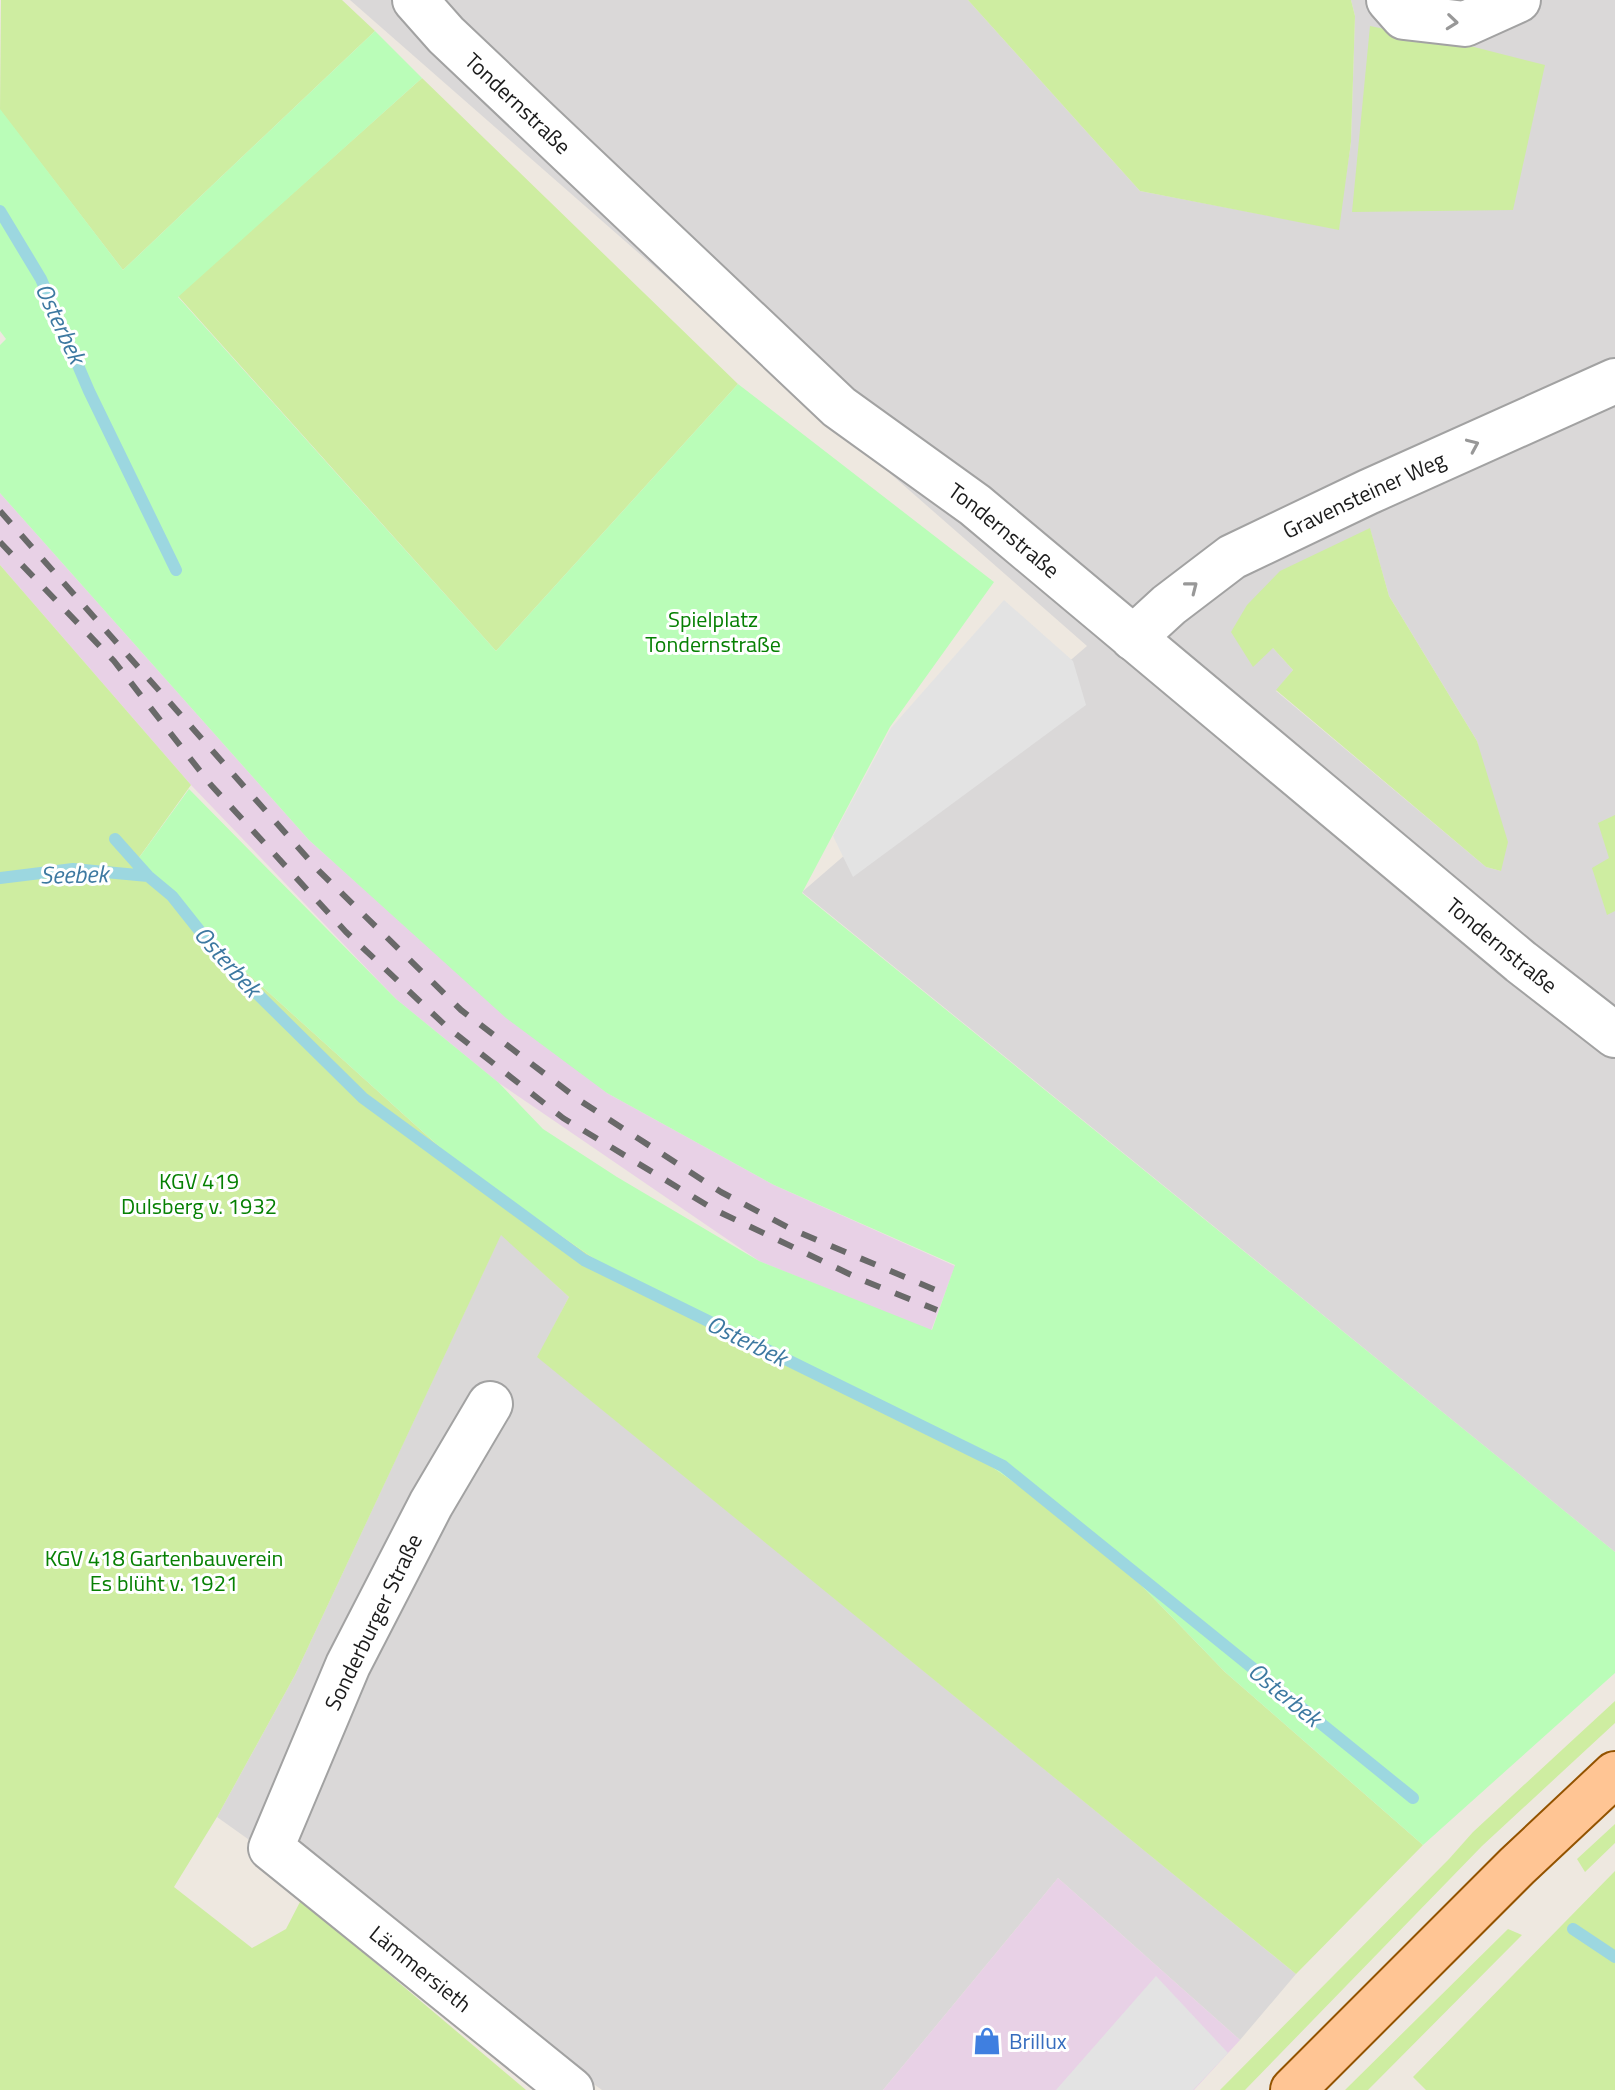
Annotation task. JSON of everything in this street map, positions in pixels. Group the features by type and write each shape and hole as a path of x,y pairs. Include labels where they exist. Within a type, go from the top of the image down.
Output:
{"main road":[{"path":"1293,2090 1517,1866 1615,1774"}],"street":[{"name":"Tondernstraße","path":"415,0 479,66 839,407 975,505 1521,962 1615,1035"},
{"path":"1389,0 1404,17 1465,24 1518,0"},
{"name":"Gravensteiner Weg","path":"1133,638 1169,605 1232,557 1615,381"},
{"name":"Sonderburger Straße","path":"271,1848 348,1665 431,1504 490,1404"},
{"name":"Lämmersieth","path":"271,1848 571,2090"}],"shaded area":[{"path":"350,0 968,0 1140,191 1338,229 1351,142 1355,16 1351,0 1615,0 1615,1552 802,892 1087,646","holes":["1370,529 1389,596 1477,741 1501,871 1486,867 1276,691 1293,670 1273,648"]},
{"path":"0,493 309,840 415,935 607,1093 774,1185 955,1266 931,1331 759,1261 499,1083 396,999 191,785 0,565"},
{"path":"1004,600 1073,661 1086,705 853,877 833,836 891,728"},
{"path":"501,1234 569,1297 538,1357 1296,1974 1240,2040 1058,1878 883,2090 602,2090 217,1817 295,1675"},
{"path":"1058,1878 1240,2040 1194,2090 883,2090"},
{"path":"1156,1976 1228,2053 1193,2090 1056,2090"}],"green space":[{"path":"1,0 342,0 375,31 123,270 0,110"},
{"path":"968,0 1351,0 1355,16 1351,142 1339,230 1140,191"},
{"path":"1370,26 1545,65 1513,210 1352,212"},
{"name":"Spielplatz Tondernstraße","path":"375,31 422,78 178,297 496,651 738,384 994,582 890,727 802,893 1615,1552 1615,1673 1423,1845 1225,1672 1108,1551 1057,1512 952,1439 628,1282 464,1169 133,866 189,789 396,999 499,1083 543,1129 759,1261 932,1330 955,1265 774,1185 607,1093 506,1018 309,840 0,493 0,345 6,339 0,331 0,109 123,270"},
{"path":"422,78 738,384 496,651 178,296"},
{"path":"1370,528 1389,596 1477,741 1508,842 1501,871 1486,867 1276,690 1293,670 1273,648 1253,667 1231,632 1247,605 1280,571"},
{"name":"KGV 419 Dulsberg v. 1932","path":"0,565 191,785 133,866 464,1169 628,1282 952,1439 1057,1512 1108,1551 1225,1672 1423,1845 1296,1974 537,1357 569,1297 501,1235 295,1675 217,1817 174,1887 252,1948 286,1929 301,1900 526,2090 0,2090"},
{"path":"1615,815 1615,911 1607,915 1592,868 1609,858 1598,823"},
{"path":"1615,1701 1615,1723 1482,1846 1245,2090 1220,2090 1473,1832"},
{"path":"1615,1824 1615,1843 1585,1872 1577,1859"},
{"path":"1615,1871 1615,2090 1426,2090 1413,2077"},
{"path":"1508,1929 1522,1935 1368,2090 1345,2090"}],"waterway":[{"name":"Osterbek","path":"0,211 41,279 89,391 176,570"},
{"name":"Osterbek","path":"115,839 148,876 172,896 222,959 363,1098 584,1260 1003,1466 1413,1798"},
{"name":"Seebek","path":"0,878 73,869 148,876"},
{"name":"Osterbek","path":"1573,1929 1615,1957"}],"railway":[{"path":"0,511 319,871 461,1010 579,1100 721,1192 791,1229 945,1294"},
{"path":"0,542 114,661 211,785 346,932 447,1027 563,1118 715,1210 862,1280 937,1310"}],"place":[{"name":"Brillux","path":"987,2041"}],"park label":[{"name":"KGV 418 Gartenbauverein Es blüht v. 1921","path":"164,1570"}]}
